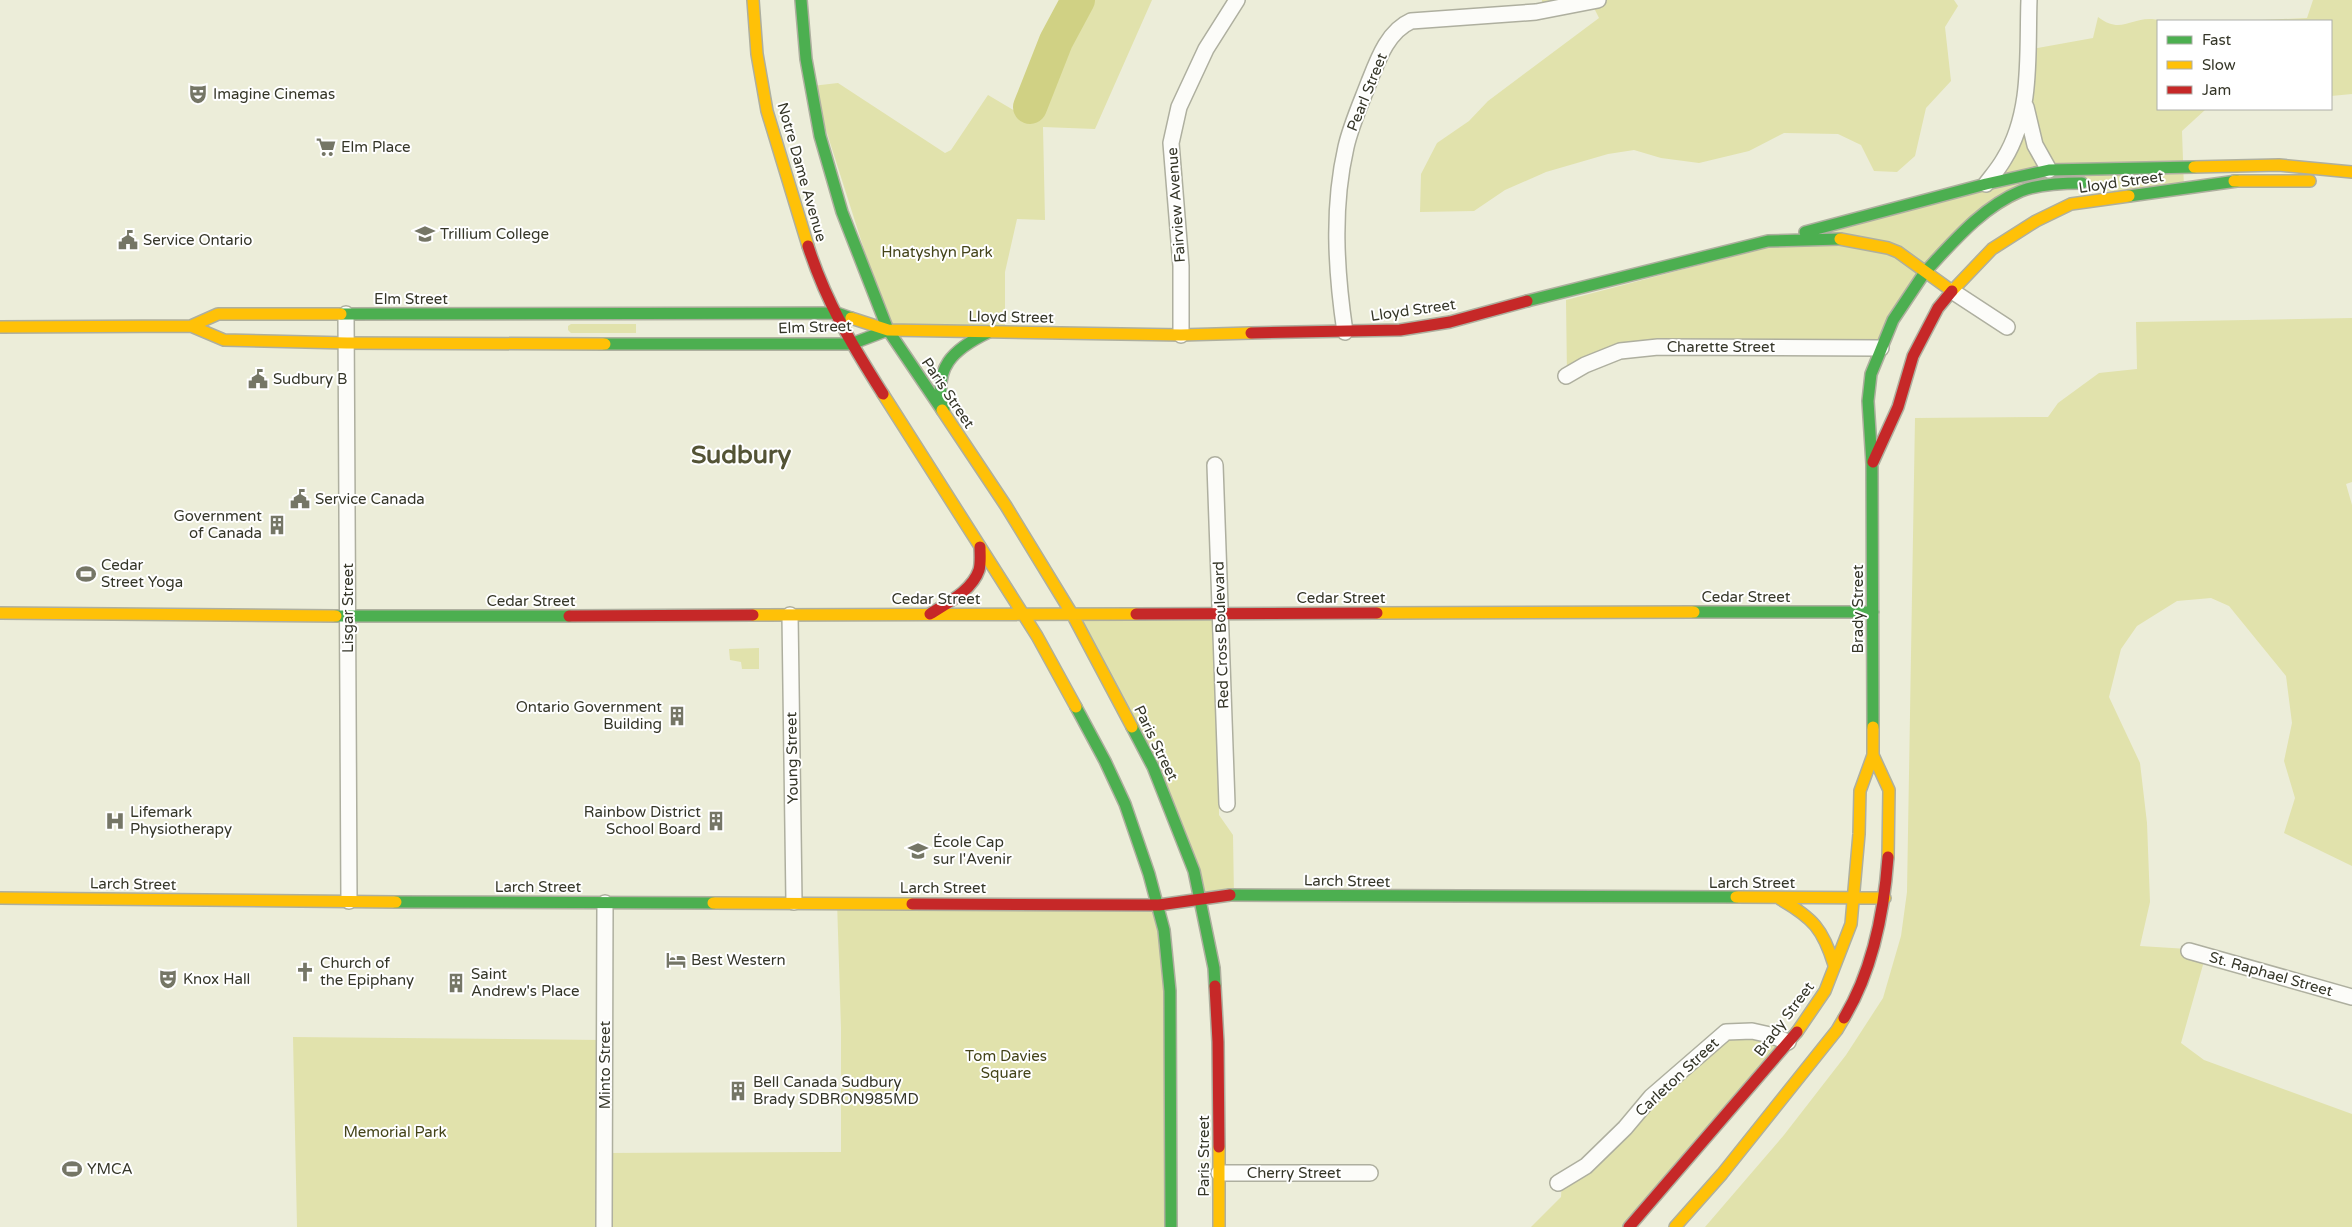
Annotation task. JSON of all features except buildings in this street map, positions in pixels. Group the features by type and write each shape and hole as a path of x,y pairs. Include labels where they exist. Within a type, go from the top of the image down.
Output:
{"main road":[{"name":"Notre Dame Avenue","path":"753,0 757,54 772,128 820,283 837,313 851,344"},
{"name":"Notre Dame Avenue","path":"801,0 806,59 820,136 842,212 888,330"},
{"path":"1768,242 1986,184 2049,170 2279,165 2352,172"},
{"name":"Lloyd Street","path":"2154,180 2352,181"},
{"name":"Lloyd Street","path":"888,330 1181,335 1400,330 1450,322 1572,288 1768,242 1841,239 1888,248 1952,291 1992,249 2036,221 2071,204 2237,181"},
{"name":"Lloyd Street","path":"1925,272 1962,233 1991,207 2023,190 2096,182"},
{"name":"Brady Street","path":"1629,1227 1788,1042 1825,991 1851,924 1859,834 1860,791 1873,755 1872,464 1868,401 1871,374 1893,320 1925,272"},
{"name":"Brady Street","path":"1872,464 1898,407 1914,356 1938,308 1952,291"},
{"name":"Elm Street","path":"191,326 218,314 837,313 888,330"},
{"name":"Elm Street","path":"0,327 191,326 224,340 347,343 851,344 888,330"},
{"name":"Paris Street","path":"888,330 1006,506 1072,614 1153,767 1194,871 1214,968 1218,1042 1219,1227"},
{"path":"944,414 939,388 942,371 965,343 989,332"},
{"path":"851,344 1022,613 1105,761 1125,804 1158,905 1170,991 1171,1227"},
{"path":"930,614 953,600 972,582 979,570 980,547"},
{"name":"Cedar Street","path":"0,613 349,616 1873,612"},
{"name":"Brady Street","path":"1675,1227 1722,1174 1837,1030 1858,995 1871,957 1885,898 1889,847 1889,790 1873,755"},
{"name":"Larch Street","path":"0,898 1158,905 1200,900 1222,895 1885,898"},
{"path":"1779,898 1808,915 1820,927 1834,966"}],"street":[{"name":"Fairview Avenue","path":"1181,335 1181,266 1171,143 1179,107 1206,49 1237,0"},
{"name":"Pearl Street","path":"1345,332 1337,267 1336,227 1346,146 1377,61 1392,35 1400,26 1411,21 1536,12 1598,0"},
{"path":"1986,184 2004,160 2014,140 2025,103 2029,0"},
{"path":"2025,103 2035,146 2049,170"},
{"path":"1952,291 2007,327"},
{"name":"Lisgar Street","path":"346,314 349,901"},
{"name":"Charette Street","path":"1566,376 1585,365 1620,351 1658,346 1881,348"},
{"name":"Red Cross Boulevard","path":"1215,465 1227,804"},
{"name":"Young Street","path":"790,615 794,902"},
{"name":"Minto Street","path":"604,1227 605,903"},
{"name":"St. Raphael Street","path":"2189,951 2352,997"},
{"name":"Carleton Street","path":"1558,1183 1586,1166 1625,1128 1652,1098 1726,1032 1752,1031 1788,1042"},
{"name":"Cherry Street","path":"1219,1173 1370,1174"}],"green space":[{"name":"Hnatyshyn Park","path":"1064,0 1152,0 1095,129 1043,127 1045,220 1017,219 1005,272 1005,330 889,328 812,86 838,83 945,153 951,150 988,95 1022,115 1029,83"},
{"path":"1542,0 1590,0 1542,9"},
{"path":"1590,0 1954,0 1958,6 1945,27 1951,81 1926,108 1915,156 1897,172 1874,171 1861,145 1838,134 1784,133 1749,151 1699,163 1661,158 1634,150 1608,154 1546,172 1505,190 1474,211 1420,212 1421,174 1437,143 1469,121 1488,101 1599,18"},
{"path":"2313,0 2352,0 2352,94 2332,96 2332,20 2260,20 2307,18"},
{"path":"2098,17 2107,23 2115,25 2143,19 2157,20 2157,110 2205,110 2182,131 2184,189 2113,192 2071,185 2025,196 1960,233 1879,349 1620,352 1567,376 1566,300 1982,191 2012,140 2026,50 2093,38"},
{"path":"2352,318 2352,482 2346,484 2352,505 2352,866 2284,833 2295,798 2284,761 2292,723 2286,676 2229,606 2211,598 2177,601 2137,626 2121,649 2109,697 2140,763 2147,823 2150,902 2140,946 2188,949 2206,954 2181,1043 2204,1060 2352,1114 2352,1227 1705,1227 1784,1135 1846,1055 1883,998 1901,936 1907,892 1915,418 2048,417 2058,403 2099,373 2137,369 2136,322"},
{"path":"571,324 636,324 636,333 571,333 568,330 568,326"},
{"path":"1074,615 1218,615 1219,815 1233,835 1234,897 1201,900 1196,873"},
{"path":"759,648 759,669 742,669 741,662 730,660 729,649"},
{"name":"Tom Davies Square","path":"837,901 1156,903 1162,933 1169,1227 297,1227 293,1037 603,1040 603,1153 841,1152 841,1028"},
{"path":"1725,1031 1788,1040 1627,1227 1531,1227 1561,1197 1562,1179"}],"waterway":[{"path":"1030,107 1056,41 1078,0"}],"traffic: fast":[{"path":"801,0 806,59 820,136 842,212 888,330 942,410"},
{"path":"1805,232 1986,184 2049,170 2194,167"},
{"path":"2129,196 2237,181"},
{"path":"1925,272 1969,226 1993,206 2007,198 2021,191 2043,185 2082,183"},
{"path":"1527,301 1768,241 1840,239"},
{"path":"1873,727 1872,464 1868,401 1871,374 1893,320 1925,272"},
{"path":"341,314 837,313 851,318"},
{"path":"605,344 851,344 888,330"},
{"path":"944,410 941,382 943,371 948,362 965,345 989,332"},
{"path":"1694,612 1873,612"},
{"path":"336,616 569,616"},
{"path":"1076,707 1105,761 1125,804 1149,874 1164,930 1170,991 1171,1227"},
{"path":"1132,727 1153,767 1194,871 1214,968 1215,986"},
{"path":"1230,895 1736,897"},
{"path":"396,902 713,903"}],"traffic: slow":[{"path":"753,0 757,54 767,111 808,246"},
{"path":"2194,167 2279,165 2352,172"},
{"path":"2234,181 2310,181"},
{"path":"1840,239 1888,248 1898,252 1952,291 1992,249 2036,221 2071,204 2129,196"},
{"path":"0,327 191,326 218,314 341,314"},
{"path":"851,318 888,330 1181,335 1251,333"},
{"path":"191,326 224,340 347,343 605,344"},
{"path":"883,394 1037,636 1076,707"},
{"path":"942,410 1006,506 1072,614 1132,727"},
{"path":"1377,613 1694,612"},
{"path":"0,613 336,616"},
{"path":"753,615 1136,614"},
{"path":"1797,1032 1825,991 1851,924 1859,834 1860,791 1873,755 1873,727"},
{"path":"1873,755 1889,790 1888,857"},
{"path":"1736,897 1885,898"},
{"path":"0,898 396,902"},
{"path":"1780,899 1801,912 1821,933 1834,965"},
{"path":"713,903 912,904"},
{"path":"1675,1227 1722,1174 1837,1030 1844,1018"},
{"path":"1219,1147 1219,1227"}],"traffic: jam":[{"path":"808,246 831,305 883,394"},
{"path":"1873,462 1898,407 1913,356 1938,308 1952,291"},
{"path":"1251,333 1400,330 1450,322 1527,301"},
{"path":"930,614 958,596 971,584 979,570 980,547"},
{"path":"1136,614 1377,613"},
{"path":"569,616 753,615"},
{"path":"1844,1018 1854,1000 1870,961 1884,899 1888,857"},
{"path":"912,904 1159,905 1230,895"},
{"path":"1215,986 1218,1042 1219,1147"},
{"path":"1629,1227 1797,1032"}],"place":[{"name":"Imagine Cinemas","path":"198,94"},
{"name":"Elm Place","path":"326,147"},
{"name":"Trillium College","path":"425,234"},
{"name":"Service Ontario","path":"128,240"},
{"name":"Sudbury B","path":"258,379"},
{"name":"Service Canada","path":"300,499"},
{"name":"Government of Canada","path":"277,525"},
{"name":"Cedar Street Yoga","path":"86,574"},
{"name":"Ontario Government Building","path":"677,716"},
{"name":"Lifemark Physiotherapy","path":"115,821"},
{"name":"Rainbow District School Board","path":"716,821"},
{"name":"École Cap sur l'Avenir","path":"918,851"},
{"name":"Best Western","path":"676,960"},
{"name":"Church of the Epiphany","path":"305,972"},
{"name":"Knox Hall","path":"168,979"},
{"name":"Saint Andrew's Place","path":"456,983"},
{"name":"Bell Canada Sudbury Brady SDBRON985MD","path":"738,1091"},
{"name":"YMCA","path":"72,1169"}],"district":[{"name":"Sudbury","path":"741,455"}],"park label":[{"name":"Memorial Park","path":"395,1132"}]}
